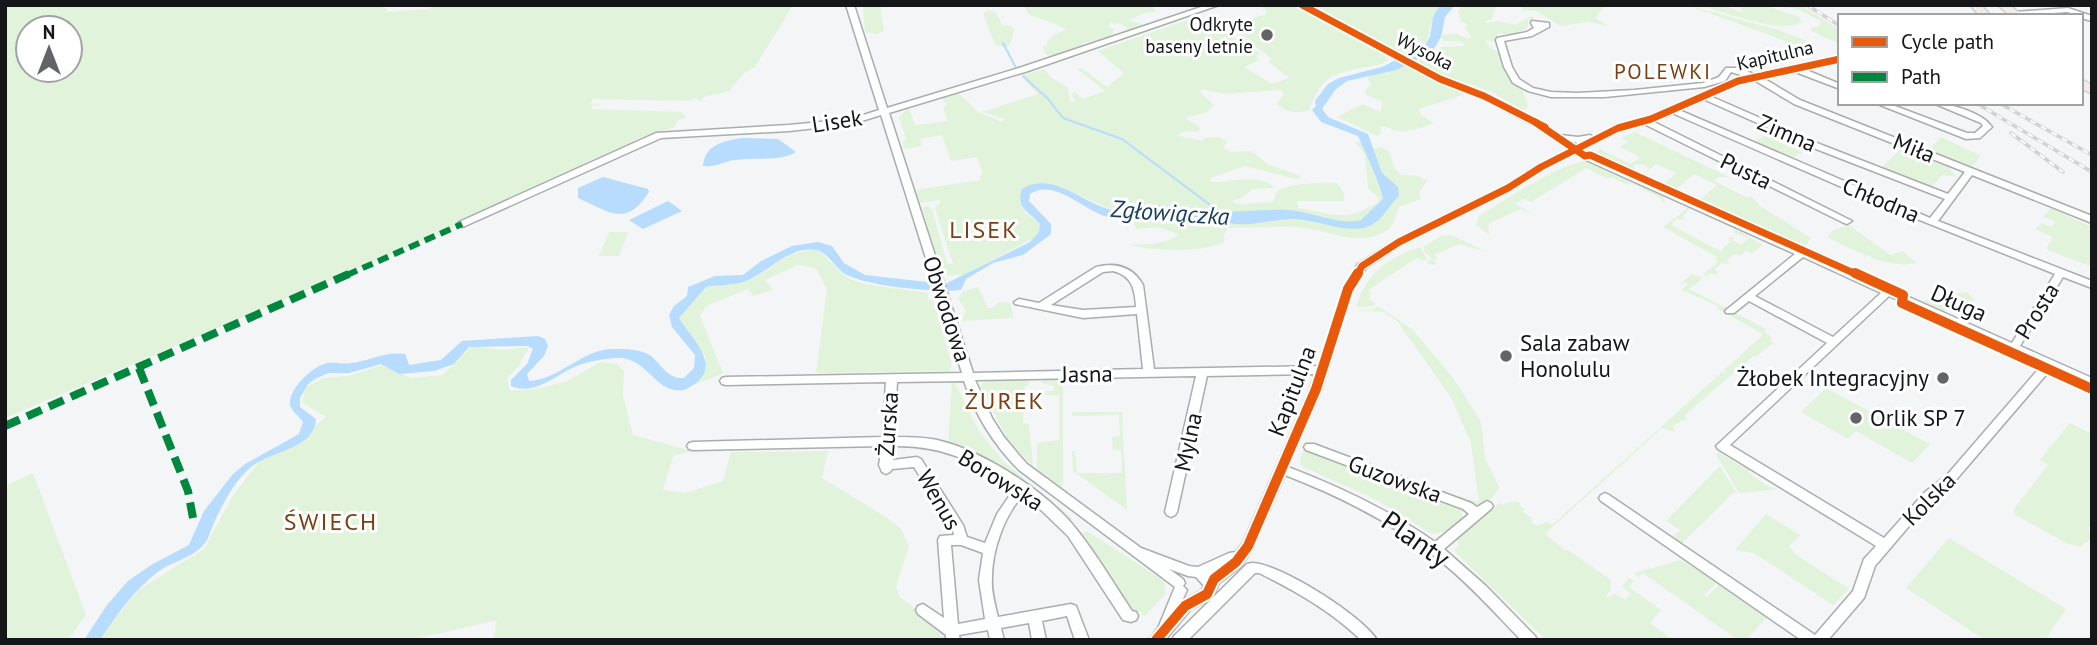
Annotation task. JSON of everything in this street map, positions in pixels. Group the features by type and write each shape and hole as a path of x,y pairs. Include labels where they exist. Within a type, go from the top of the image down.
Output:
{"street":[{"name":"Obwodowa","path":"850,5 968,376 986,420 1010,454 1036,478 1179,587"},
{"name":"Lisek","path":"462,224 659,135 824,125 886,112 1215,5"},
{"name":"Wysoka","path":"1302,5 1414,66 1563,136 1578,150"},
{"path":"2012,12 2092,11"},
{"path":"1538,29 1529,34 1500,40 1515,80 1528,89 1546,94 1595,96 1704,85 1720,80 1731,69 1744,71 1757,79"},
{"name":"Kapitulna","path":"1578,150 1600,136 1721,90 1757,79 1838,62"},
{"name":"Kapitulna","path":"1757,79 1838,62"},
{"path":"1801,71 1838,86"},
{"name":"Miła","path":"1757,79 1797,102 2092,220"},
{"name":"Zimna","path":"1704,97 1829,151 1950,198"},
{"path":"1884,105 1966,136 1977,136 1988,127 1984,121 1942,105"},
{"name":"Chłodna","path":"1673,110 1932,222 2092,285"},
{"name":"Kapitulna","path":"1210,584 1236,562 1245,550 1282,469 1322,370 1352,280 1362,267 1380,254 1403,247 1468,215 1541,167 1642,125 1644,121"},
{"name":"Pusta","path":"1644,121 1847,221"},
{"name":"Wysoka","path":"1535,122 1578,150"},
{"name":"Kapitulna","path":"1563,136 1579,140 1600,136"},
{"name":"Długa","path":"1578,150 1677,198 2092,383"},
{"path":"1932,222 1970,171"},
{"path":"1731,311 1802,253"},
{"path":"1041,307 1097,271 1111,267 1123,270 1136,279 1149,372"},
{"name":"Prosta","path":"2013,349 2061,272"},
{"path":"1885,545 1722,446 1888,292"},
{"path":"1749,297 1834,342"},
{"path":"1019,302 1083,314 1142,310"},
{"name":"Kolska","path":"1818,640 1859,594 1869,563 1929,495 1951,478 2049,365"},
{"name":"Jasna","path":"726,380 1322,370"},
{"name":"Mylna","path":"1171,512 1203,371"},
{"name":"Żurska","path":"886,468 892,378"},
{"name":"Borowska","path":"693,446 886,442 948,448 1022,488 1051,510 1072,532 1131,616"},
{"name":"Guzowska","path":"1310,447 1482,510 1436,549"},
{"name":"Wenus","path":"886,468 917,462 959,529 961,540 990,550"},
{"name":"Planty","path":"1282,469 1373,508 1436,549 1530,640"},
{"path":"997,640 984,576 990,550 1009,501 1022,488"},
{"path":"1605,498 1812,640"},
{"path":"1072,532 1091,519"},
{"path":"952,635 944,540 961,540"},
{"path":"1159,635 1179,587 1180,576 1214,568 1245,550"},
{"name":"Obwodowa","path":"1135,551 1194,572"},
{"path":"1179,640 1252,568 1268,572 1319,598 1356,625 1370,640"},
{"path":"1159,635 1196,598 1207,594 1210,584 1194,572"},
{"path":"1179,587 1196,598"},
{"path":"923,610 952,635"},
{"path":"952,635 1034,615 1069,610 1073,612 1082,640"},
{"path":"1034,615 1040,640"}],"green space":[{"path":"5,5 376,5 387,9 385,12 428,9 439,5 793,5 755,67 744,73 729,91 704,97 700,101 695,98 689,101 593,99 590,104 603,105 593,106 591,109 682,112 686,117 677,121 675,127 643,137 461,225 5,418"},
{"path":"863,5 880,5 884,31 877,34 865,32"},
{"path":"1024,5 1152,5 1156,12 1128,20 1143,24 1137,29 1129,30 1121,24 1111,23 1108,27 1114,29 1113,34 1119,35 1087,42 1058,56 1046,55 1042,47 1047,45 1053,35 1066,30 1029,15"},
{"path":"1257,5 1291,5 1388,60 1330,78 1318,90 1309,110 1300,112 1288,111 1277,104 1284,94 1280,90 1225,94 1202,89 1200,92 1214,105 1207,112 1185,118 1201,128 1197,132 1186,131 1176,135 1203,141 1204,138 1218,137 1227,142 1223,147 1231,152 1251,151 1269,165 1301,176 1299,179 1293,178 1245,166 1211,178 1210,182 1261,180 1274,188 1253,189 1241,198 1231,201 1239,204 1272,202 1277,192 1287,187 1337,183 1345,194 1343,201 1297,201 1298,208 1341,215 1358,213 1380,199 1368,188 1365,154 1355,142 1364,143 1372,149 1381,147 1389,151 1395,169 1401,175 1418,176 1427,181 1419,192 1421,199 1399,207 1394,222 1387,231 1373,237 1351,238 1298,227 1228,228 1224,234 1224,242 1215,246 1178,250 1150,249 1129,245 1162,242 1179,234 1158,227 1136,229 1130,210 1112,210 1059,186 1037,185 1019,200 1026,213 1040,224 1039,232 1034,238 963,275 942,275 922,207 928,206 932,209 946,259 948,264 953,264 935,208 940,200 920,203 916,190 980,180 983,175 977,157 951,161 942,135 920,139 922,146 904,149 903,142 906,139 899,117 909,108 915,125 948,121 943,107 947,105 942,98 958,93 978,112 1002,122 1005,119 982,112 1038,94 1021,76 1044,69 1050,77 1067,87 1071,103 1075,101 1071,94 1075,92 1083,99 1105,91 1076,68 1083,69 1107,87 1124,73 1098,51 1199,16 1260,53 1257,57 1259,60 1244,67 1272,84 1289,78 1269,62 1271,60 1266,54 1225,26 1263,49 1233,29 1239,26 1233,25 1266,14 1265,9"},
{"path":"1308,5 1440,5 1431,24 1427,42 1404,56"},
{"path":"1496,5 1492,19 1485,21 1486,23 1499,21 1515,25 1531,16 1535,18 1528,21 1528,28 1511,35 1498,33 1496,42 1485,40 1489,47 1501,53 1509,79 1522,90 1528,106 1524,111 1492,92 1469,84 1457,89 1463,91 1463,95 1419,109 1421,115 1434,123 1416,129 1398,131 1380,126 1381,133 1377,136 1337,117 1362,104 1380,112 1383,102 1366,95 1365,91 1371,84 1367,77 1420,60 1441,47 1465,46 1461,41 1442,41 1442,36 1455,33 1467,39 1472,37 1465,28 1468,24 1461,22 1458,11 1461,7"},
{"path":"1520,5 1600,5 1604,7 1595,18 1609,26 1589,22 1560,26 1537,11 1523,10"},
{"path":"1687,5 1778,30 1813,43 1814,47 1805,48"},
{"path":"1697,5 1725,5 1740,12 1743,10 1735,5 1763,5 1799,17 1802,22 1780,26 1766,24"},
{"path":"1774,5 1801,5 1838,29 1838,43 1811,31 1812,27 1818,27 1821,21 1797,9"},
{"path":"988,10 996,12 1002,25 1011,26 1014,30 1007,47 995,45 983,13"},
{"path":"1635,132 1729,177 1719,177 1714,181 1748,198 1751,196 1760,206 1811,238 1804,247 1780,240 1689,199 1691,197 1699,201 1717,185 1694,174 1673,192 1666,190 1675,195 1660,188 1676,173 1656,164 1640,177 1649,168 1643,164 1633,165 1635,169 1627,172 1593,155 1600,149 1631,164 1640,157 1620,147 1628,142 1621,138"},
{"path":"1765,136 1803,152 1792,158 1753,142"},
{"path":"1941,137 1981,156 1971,167 1928,150"},
{"path":"1901,149 1947,167 1957,177 1942,175 1931,188 1880,169"},
{"path":"1584,161 1662,196 1666,202 1661,202 1662,199 1631,183 1627,185 1611,177 1608,179 1586,168 1531,202 1524,199 1515,203 1536,217 1521,209 1488,224 1489,234 1476,225 1479,216 1517,193 1559,170"},
{"path":"1688,208 1683,215 1685,220 1677,219 1672,223 1673,226 1726,254 1721,250 1731,241 1728,237 1734,238 1733,240 1741,245 1749,238 1734,233 1735,229 1763,245 1752,253 1746,251 1740,256 1734,254 1727,260 1729,264 1722,263 1715,269 1718,273 1706,276 1711,278 1702,275 1718,262 1715,256 1663,227"},
{"path":"2051,208 2092,227 2092,267 2046,249 2053,237 2035,229 2042,223 2052,227 2055,221 2043,217"},
{"path":"1849,225 1890,255 1903,251 1916,263 1894,264 1883,261 1827,237 1834,230"},
{"path":"609,232 628,232 619,256 599,256"},
{"path":"1451,235 1487,252 1459,244 1434,255 1438,258 1433,261 1438,264 1426,262 1432,258 1425,253 1423,247 1441,236"},
{"path":"1420,247 1427,259 1424,261 1417,258 1368,290 1371,293 1369,299 1376,304 1356,307 1366,285 1380,268 1398,256"},
{"path":"816,250 850,279 876,286 928,293 928,300 933,299 952,365 949,371 816,373 827,289 816,268 798,265 765,280 773,290 753,296 748,289 706,306 700,316 723,373 692,386 704,371 706,357 679,318 704,288 747,281 795,253"},
{"path":"1692,274 1703,278 1689,289 1724,307 1727,306 1766,329 1764,331 1772,338 1770,341 1777,345 1772,344 1756,357 1753,356 1741,367 1745,370 1742,373 1735,371 1685,415 1688,421 1682,420 1673,427 1675,432 1662,428 1545,534 1611,580 1611,589 1606,596 1608,598 1615,593 1625,600 1631,594 1622,586 1629,578 1634,581 1629,587 1661,610 1650,623 1673,640 1546,640 1457,554 1455,550 1459,544 1456,538 1506,498 1500,504 1514,501 1521,503 1519,505 1525,510 1523,512 1532,518 1532,523 1536,526 1547,522 1552,525 1722,372 1727,374 1724,370 1762,336 1716,308 1718,306 1684,291 1682,289 1688,284 1685,282 1681,286 1681,283"},
{"path":"978,287 988,308 993,308 999,302 1010,303 1014,318 962,321 966,311 958,298 963,292"},
{"path":"1967,292 1974,300 1963,311 1950,305 1943,313 1930,307 1924,300"},
{"path":"1378,306 1412,329 1453,378 1481,422 1485,458 1499,487 1488,501 1475,504 1448,493 1479,502 1471,443 1452,399 1398,322 1384,312 1355,310 1371,310"},
{"path":"472,346 501,350 529,347 519,366 507,378 510,391 542,388 567,381 601,362 617,364 624,371 623,396 633,435 692,451 673,456 663,490 685,493 723,481 731,452 828,451 822,478 901,529 909,546 896,586 900,597 946,633 947,640 493,640 497,620 411,640 96,640 140,589 204,549 234,494 259,462 292,444 326,417 302,402 306,387 324,378 348,376 386,364 410,378 443,375"},
{"path":"1043,377 1063,377 1061,487 1037,469 1037,443 1059,440 1059,395 1045,395 1045,391 1054,391 1054,386 1041,383"},
{"path":"1028,379 1029,385 1025,386 1023,423 1029,424 1033,466 1008,440 980,386 987,380"},
{"path":"952,383 955,383 979,431 1002,460 1073,519 1070,520 1011,478 948,445"},
{"name":"Orlik SP 7","path":"1826,388 1930,444 1912,463 1856,431 1848,439 1801,412"},
{"path":"1072,412 1122,412 1127,510 1073,471 1072,451 1075,451 1077,473 1103,473 1110,478 1105,473 1122,473 1121,451 1113,450 1112,437 1120,436 1119,415 1072,416"},
{"path":"2070,423 2092,434 2092,523 2088,528 2092,538 2080,547 2066,543 2014,514 2014,509 2048,465 2040,460"},
{"path":"1306,443 1453,504 1462,512 1463,517 1447,531 1432,534 1373,498 1301,466 1300,459"},
{"path":"1721,449 1721,454 1744,468 1747,465 1753,468 1748,472 1764,484 1781,489 1739,493 1716,454"},
{"path":"1720,466 1737,494 1734,492 1681,544 1672,538 1680,530 1666,521"},
{"path":"33,473 86,615 68,640 5,640 5,486"},
{"path":"1766,514 1800,535 1789,546 1795,554 1849,589 1833,605 1754,553 1735,550"},
{"path":"1087,531 1164,581 1166,594 1144,617 1141,612 1128,608 1080,534"},
{"path":"1949,538 2066,609 2045,640 1985,640 1906,588"},
{"path":"1681,560 1717,582 1704,595 1706,597 1720,584 1767,617 1746,640 1738,640 1643,573 1638,577 1634,573"}],"water":[{"name":"Zgłowiączka","path":"1440,5 1455,5 1445,17 1441,37 1432,52 1396,70 1347,81 1335,90 1322,109 1328,117 1368,134 1382,173 1398,187 1399,196 1370,226 1355,229 1295,219 1237,224 1163,213 1109,217 1060,193 1040,190 1030,194 1029,201 1051,224 1051,234 1023,255 993,263 966,279 961,290 919,289 868,282 845,274 828,257 816,250 796,252 743,282 706,287 679,318 699,346 706,365 704,374 697,382 684,390 665,387 635,362 614,358 573,367 539,386 511,386 511,380 527,364 533,349 528,346 469,347 454,364 434,371 399,374 381,364 349,373 328,373 308,384 300,398 300,407 316,419 314,429 308,437 251,467 229,494 207,540 199,549 150,578 126,603 100,640 84,640 107,605 128,581 189,545 204,511 233,474 245,464 299,434 303,422 291,407 290,399 301,380 324,364 358,362 398,353 405,354 409,365 441,360 462,341 538,336 545,339 548,346 544,356 527,374 529,381 550,376 591,354 614,349 643,352 669,374 684,378 694,368 695,355 672,327 669,315 674,306 687,296 688,287 715,276 743,275 761,261 792,246 818,242 832,246 844,263 865,275 945,284 1030,242 1039,232 1040,224 1020,201 1022,189 1034,184 1056,186 1101,207 1117,211 1154,205 1202,212 1288,210 1334,220 1361,220 1383,199 1376,178 1358,136 1321,122 1312,110 1316,106 1315,101 1328,84 1339,78 1382,67 1425,45 1430,37 1433,17"},
{"path":"742,138 778,139 796,152 782,157 735,160 703,166 711,148 722,142"},
{"path":"603,177 648,189 649,192 633,210 617,214 578,198 578,188"},
{"path":"668,201 682,211 643,229 629,220"}],"waterway":[{"path":"1003,43 1017,70"},
{"name":"Zgłowiączka","path":"1023,76 1048,99 1063,118 1122,139 1221,213"}],"railway":[{"path":"1807,5 1838,25"},
{"path":"1979,105 2092,172"},
{"path":"2003,105 2092,155"},
{"path":"2011,133 2063,172"}],"marked path":[{"path":"5,426 462,224"},
{"path":"139,368 188,491 193,518"}],"cycle path":[{"path":"1302,5 1440,79 1484,96 1545,127"},
{"path":"1156,640 1185,606 1207,594 1214,579 1236,562 1248,546 1316,389 1348,289 1362,266 1399,242 1508,188 1541,167 1618,128 1651,119 1738,81 1838,59"},
{"path":"1535,122 1585,156 1590,155 1780,241 1798,246 1903,295 1902,303 2092,389"}],"place":[{"name":"Odkryte baseny letnie","path":"1267,35"},
{"name":"Sala zabaw Honolulu","path":"1506,356"},
{"name":"Żłobek Integracyjny","path":"1943,378"},
{"name":"Orlik SP 7","path":"1856,418"}],"district":[{"name":"POLEWKI","path":"1663,72"},
{"name":"LISEK","path":"984,230"},
{"name":"ŻUREK","path":"1005,401"},
{"name":"ŚWIECH","path":"331,522"}]}
